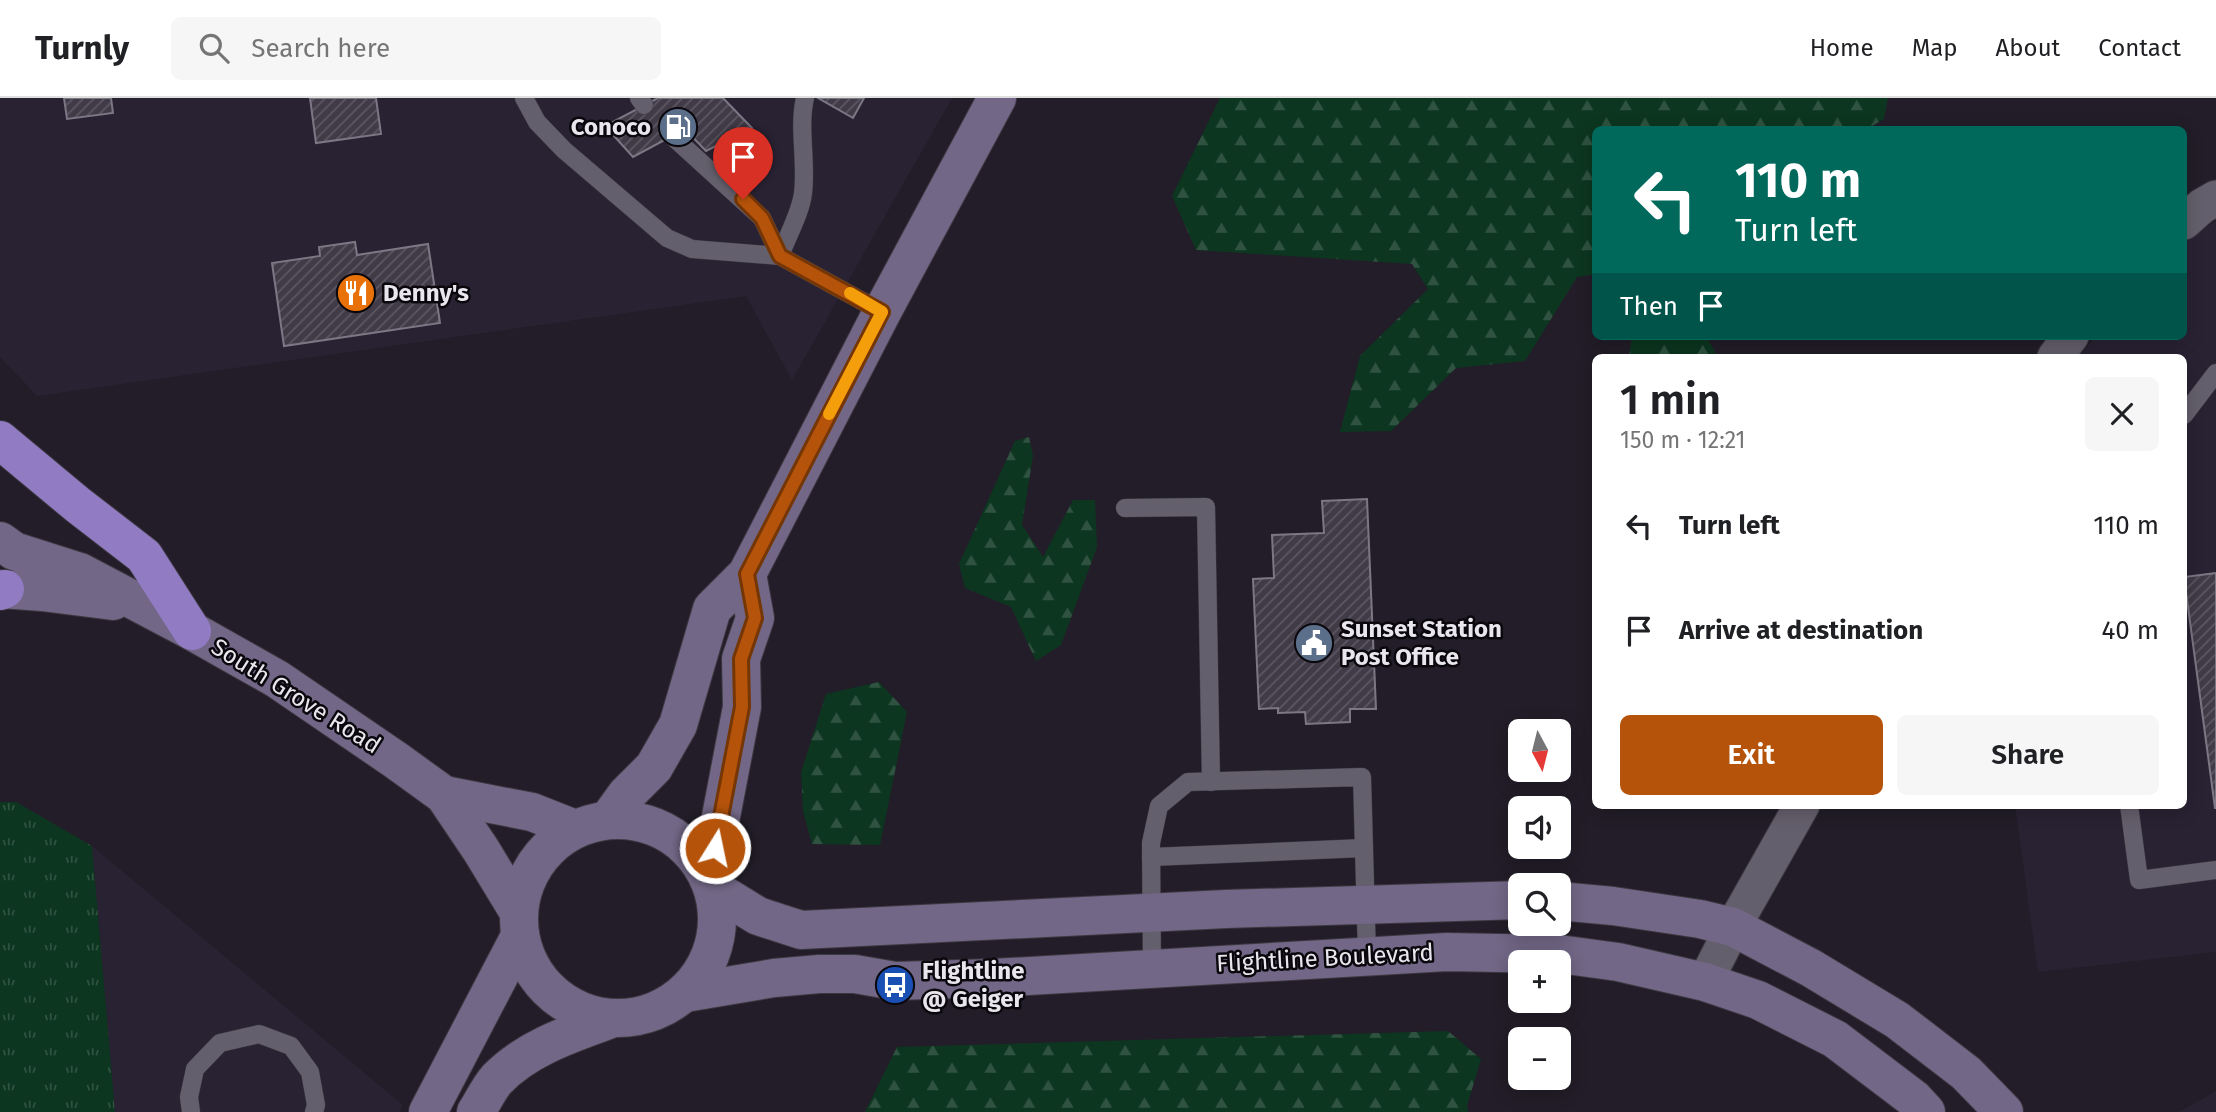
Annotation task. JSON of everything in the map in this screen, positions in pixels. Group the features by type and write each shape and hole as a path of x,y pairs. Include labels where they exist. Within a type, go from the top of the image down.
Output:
{"highway":[{"path":"0,440 67,497 144,556 191,631"}],"main road":[{"path":"747,574 755,618 741,659 742,707 712,884 717,909 716,940 704,970 685,993 658,1010 625,1019 591,1016 560,1001 535,976 521,945 519,923 527,878 547,849 591,825 654,766 678,725 712,609 747,574 882,312 998,98"},
{"name":"South Grove Road","path":"0,541 14,551 80,572 277,679 444,795 481,850 519,923"},
{"name":"South Grove Road","path":"2,590 42,592 143,605"},
{"name":"South Grove Road","path":"444,795 591,825"},
{"path":"591,825 639,822 668,834 692,853 712,884"},
{"name":"Flightline Boulevard","path":"712,884 758,916 801,930 1150,912 1508,900"},
{"path":"1571,902 1700,919 1733,927 1811,968 1897,1020 1966,1073 2004,1112"},
{"path":"428,1112 519,923"},
{"name":"Flightline Boulevard","path":"685,993 774,978 819,974 855,974 895,981 993,978 1447,951 1559,954 1618,962 1704,982 1758,1000 1835,1039 1914,1099 1926,1112"},
{"path":"476,1112 495,1081 522,1057 614,1018"}],"street":[{"path":"2187,219 2216,198"},
{"path":"2057,354 2068,340"},
{"path":"1704,982 1800,809"}],"lane":[{"path":"524,98 537,122 564,150 667,238 692,249 780,256 882,312"},
{"path":"780,256 803,196 805,158 802,130 805,98"},
{"path":"672,136 762,218 780,256"},
{"path":"2187,411 2216,373"},
{"path":"1125,508 1206,507 1211,782"},
{"path":"1152,968 1151,843 1159,806 1188,782 1362,777 1367,956"},
{"path":"2130,809 2139,880 2216,870"},
{"path":"1151,857 1364,848"},
{"path":"191,1112 189,1097 195,1069 220,1043 260,1034 290,1046 310,1072 316,1105 314,1112"}],"shaded area":[{"path":"0,98 952,98 792,380 746,296 37,396 0,357"},
{"path":"2216,221 2216,952 2038,972 2016,809 2187,809 2187,354 2082,354 2092,340 2187,340 2187,241"},
{"path":"92,846 403,1105 400,1112 115,1112"},
{"path":"2216,1091 2216,1112 2179,1112"}],"green space":[{"path":"1220,98 1888,98 1884,119 1872,126 1592,126 1592,275 1577,277 1525,361 1456,368 1391,431 1340,432 1360,356 1428,289 1412,264 1196,250 1172,196"},
{"path":"1631,340 1708,340 1716,354 1629,354"},
{"path":"1029,437 1033,456 1022,525 1043,557 1073,500 1095,500 1097,547 1061,645 1036,661 1011,607 965,588 959,564 1015,441"},
{"path":"879,682 907,712 880,845 812,844 803,811 801,772 826,694"},
{"path":"0,802 16,802 92,846 115,1112 0,1112"},
{"path":"1448,1031 1481,1059 1467,1106 1468,1112 865,1112 897,1047"}],"building":[{"path":"64,98 111,98 113,113 67,119"},
{"path":"310,98 376,98 381,134 316,143"},
{"name":"Conoco","path":"658,98 723,98 752,128 706,151 685,129 633,157 605,126"},
{"path":"818,98 864,98 853,118"},
{"name":"Denny's","path":"355,242 357,255 428,244 440,323 284,346 272,263 320,256 319,247"},
{"name":"Sunset Station Post Office","path":"1367,499 1376,709 1350,709 1350,722 1306,724 1305,712 1278,713 1278,708 1259,709 1253,579 1274,578 1272,535 1324,533 1322,501"},
{"path":"2216,573 2216,808 2187,599 2187,577"}],"slow traffic":[{"path":"829,414 882,312 850,293"}],"place":[{"name":"Conoco","path":"678,127"},
{"name":"Denny's","path":"356,293"},
{"name":"Sunset Station Post Office","path":"1314,643"},
{"name":"Flightline @ Geiger","path":"895,985"}],"route":[{"path":"715,848 742,707 741,659 755,618 747,574 882,312 780,256 762,218 743,199"}]}
